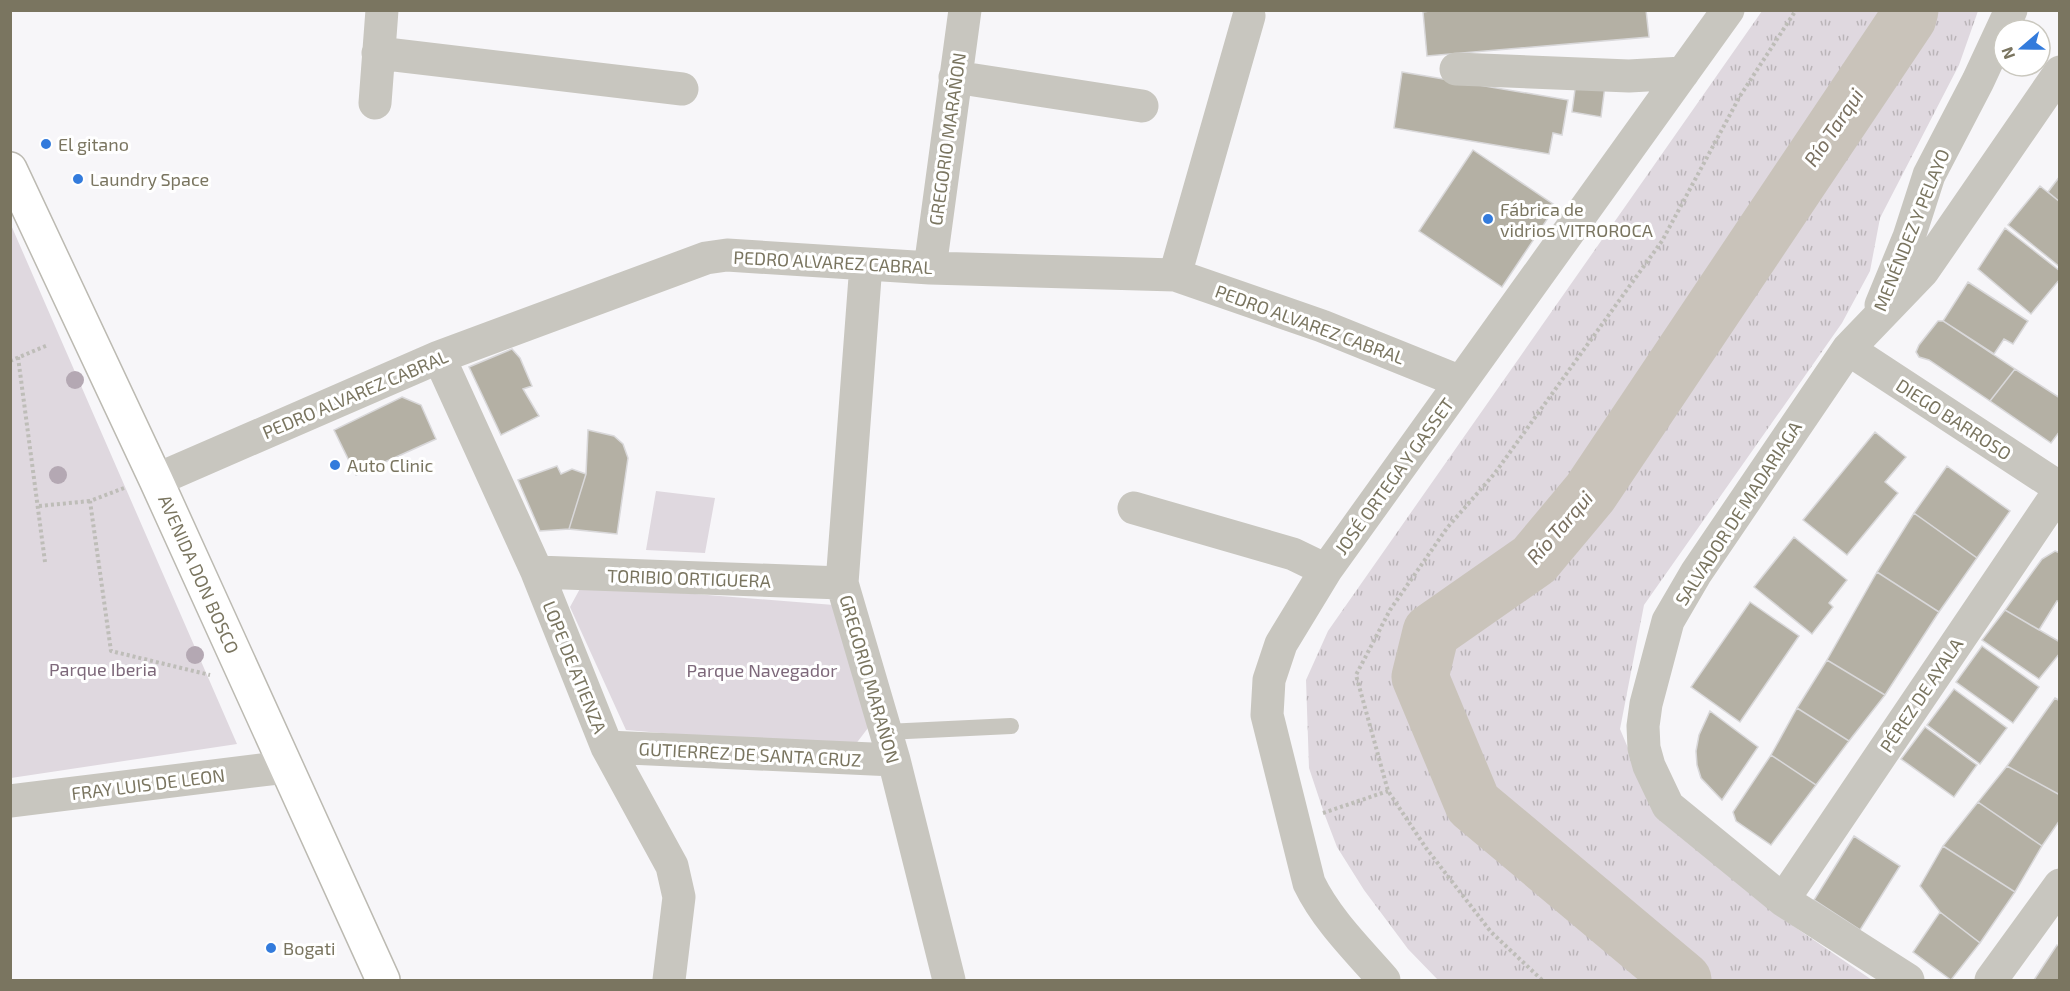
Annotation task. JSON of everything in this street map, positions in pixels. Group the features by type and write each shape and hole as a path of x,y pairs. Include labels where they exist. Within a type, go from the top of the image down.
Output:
{"main road":[{"name":"AVENIDA DON BOSCO","path":"10,169 156,480 383,981"}],"street":[{"path":"375,103 382,10"},
{"name":"GREGORIO MARAÑON","path":"930,268 965,10"},
{"name":"JOSÉ ORTEGA Y GASSET","path":"1384,981 1319,903 1309,883 1267,715 1269,680 1281,644 1326,570 1728,10"},
{"name":"MENÉNDEZ Y PELAYO","path":"1875,321 1909,237 1929,175 1978,81 2011,10"},
{"path":"1175,275 1249,16"},
{"path":"378,53 682,89"},
{"path":"1456,69 1629,76 1683,73"},
{"name":"SALVADOR DE MADARIAGA","path":"1908,981 1783,900 1668,806 1649,766 1644,748 1643,726 1646,704 1668,621 1696,573 1848,349 1923,271 2060,72"},
{"path":"955,77 1142,106"},
{"name":"PEDRO ALVAREZ CABRAL","path":"156,480 439,357 706,258 727,255 930,268 1175,275 1322,326 1461,382"},
{"name":"GREGORIO MARAÑON","path":"866,264 842,583 890,746 949,981"},
{"name":"DIEGO BARROSO","path":"1848,349 2060,489"},
{"name":"LOPE DE ATIENZA","path":"439,357 537,572 607,747 672,866 679,897 669,981"},
{"name":"PÉREZ DE AYALA","path":"1783,900 2060,489"},
{"path":"1134,508 1293,554 1326,570"},
{"name":"TORIBIO ORTIGUERA","path":"537,572 842,583"},
{"name":"GUTIERREZ DE SANTA CRUZ","path":"607,747 890,746"},
{"name":"FRAY LUIS DE LEON","path":"10,801 286,767"},
{"path":"1991,981 2060,885"}],"lane":[{"path":"890,746 1011,726"}],"path":[{"path":"1542,981 1491,932 1426,848 1388,791 1356,675 1390,610 1447,528 1495,473 1662,241 1740,96 1796,10"},
{"path":"10,361 48,345"},
{"path":"18,357 45,562"},
{"path":"39,506 90,501 137,482 156,480"},
{"path":"90,501 111,651 207,675 244,674"},
{"path":"1294,826 1388,791"}],"green space":[{"path":"1762,11 1978,11 1959,65 1880,218 1870,271 1842,323 1644,605 1620,729 1657,817 1773,912 1872,980 1438,980 1408,949 1364,890 1337,847 1309,768 1306,680 1328,631"},
{"name":"Parque Iberia","path":"11,225 207,675 237,744 11,778"},
{"path":"656,491 715,498 705,553 646,550"},
{"name":"Parque Navegador","path":"582,585 834,605 868,728 852,749 626,730 570,607"}],"building":[{"path":"1436,10 1646,10 1649,37 1427,56 1423,12"},
{"path":"1402,72 1568,100 1562,135 1553,133 1549,154 1394,128"},
{"path":"1576,82 1605,86 1601,117 1572,112"},
{"name":"Fábrica de vidrios VITROROCA","path":"1473,150 1556,206 1502,287 1419,231"},
{"path":"2060,176 2060,202 2048,192"},
{"path":"2040,186 2060,202 2060,267 2008,225"},
{"path":"2005,228 2060,271 2060,279 2031,314 1978,269"},
{"path":"1968,282 2028,321 2013,344 2004,339 1994,354 1943,321"},
{"path":"1938,321 1943,321 2015,369 1990,401 1929,360 1919,357 1916,352 1919,345"},
{"path":"512,349 520,358 532,386 523,389 539,416 501,435 469,367"},
{"path":"2015,369 2060,398 2060,431 2051,443 1990,401"},
{"path":"402,397 421,405 436,439 356,475 334,430"},
{"path":"588,430 614,436 623,444 628,458 617,534 569,529 586,474"},
{"path":"1875,432 1906,457 1885,482 1898,493 1847,555 1803,520"},
{"path":"557,466 561,474 572,469 586,474 569,529 540,531 518,480"},
{"path":"1947,466 2010,511 1977,558 1914,513"},
{"path":"1914,513 1977,558 1939,612 1877,572"},
{"path":"1794,537 1847,580 1829,603 1833,607 1812,634 1754,587"},
{"path":"2055,551 2060,553 2060,602 2057,601 2039,630 2005,610 2042,559"},
{"path":"1877,572 1939,612 1885,695 1827,660"},
{"path":"1750,602 1799,636 1740,722 1691,687"},
{"path":"2005,610 2060,642 2060,653 2039,679 1982,640"},
{"path":"1982,646 2039,687 2013,723 1956,682"},
{"path":"1827,660 1885,695 1849,741 1797,708"},
{"path":"1954,689 2007,728 1980,764 1927,725"},
{"path":"2055,698 2060,701 2060,795 2007,766"},
{"path":"1797,708 1849,741 1816,785 1771,755"},
{"path":"1710,711 1758,747 1722,800 1701,778 1697,765 1696,751 1699,735"},
{"path":"1925,727 1977,765 1954,797 1901,759"},
{"path":"1771,755 1816,785 1771,845 1736,821 1733,812"},
{"path":"2007,766 2060,795 2060,820 2042,846 1978,802"},
{"path":"1978,802 2042,846 2015,892 1943,846"},
{"path":"1854,836 1900,866 1860,930 1814,900"},
{"path":"1943,846 2015,892 1980,943 1940,912 1920,886"},
{"path":"1940,912 1980,943 1951,980 1913,952"},
{"path":"2057,945 2060,947 2060,980 2034,980"}],"waterway":[{"name":"Río Tarqui","path":"1683,980 1473,804 1420,677 1431,632 1534,560 1590,493 1908,18 1910,10"}],"place":[{"name":"El gitano","path":"46,144"},
{"name":"Laundry Space","path":"78,179"},
{"name":"Fábrica de vidrios VITROROCA","path":"1488,219"},
{"name":"Auto Clinic","path":"335,465"},
{"name":"Bogati","path":"271,948"}]}
